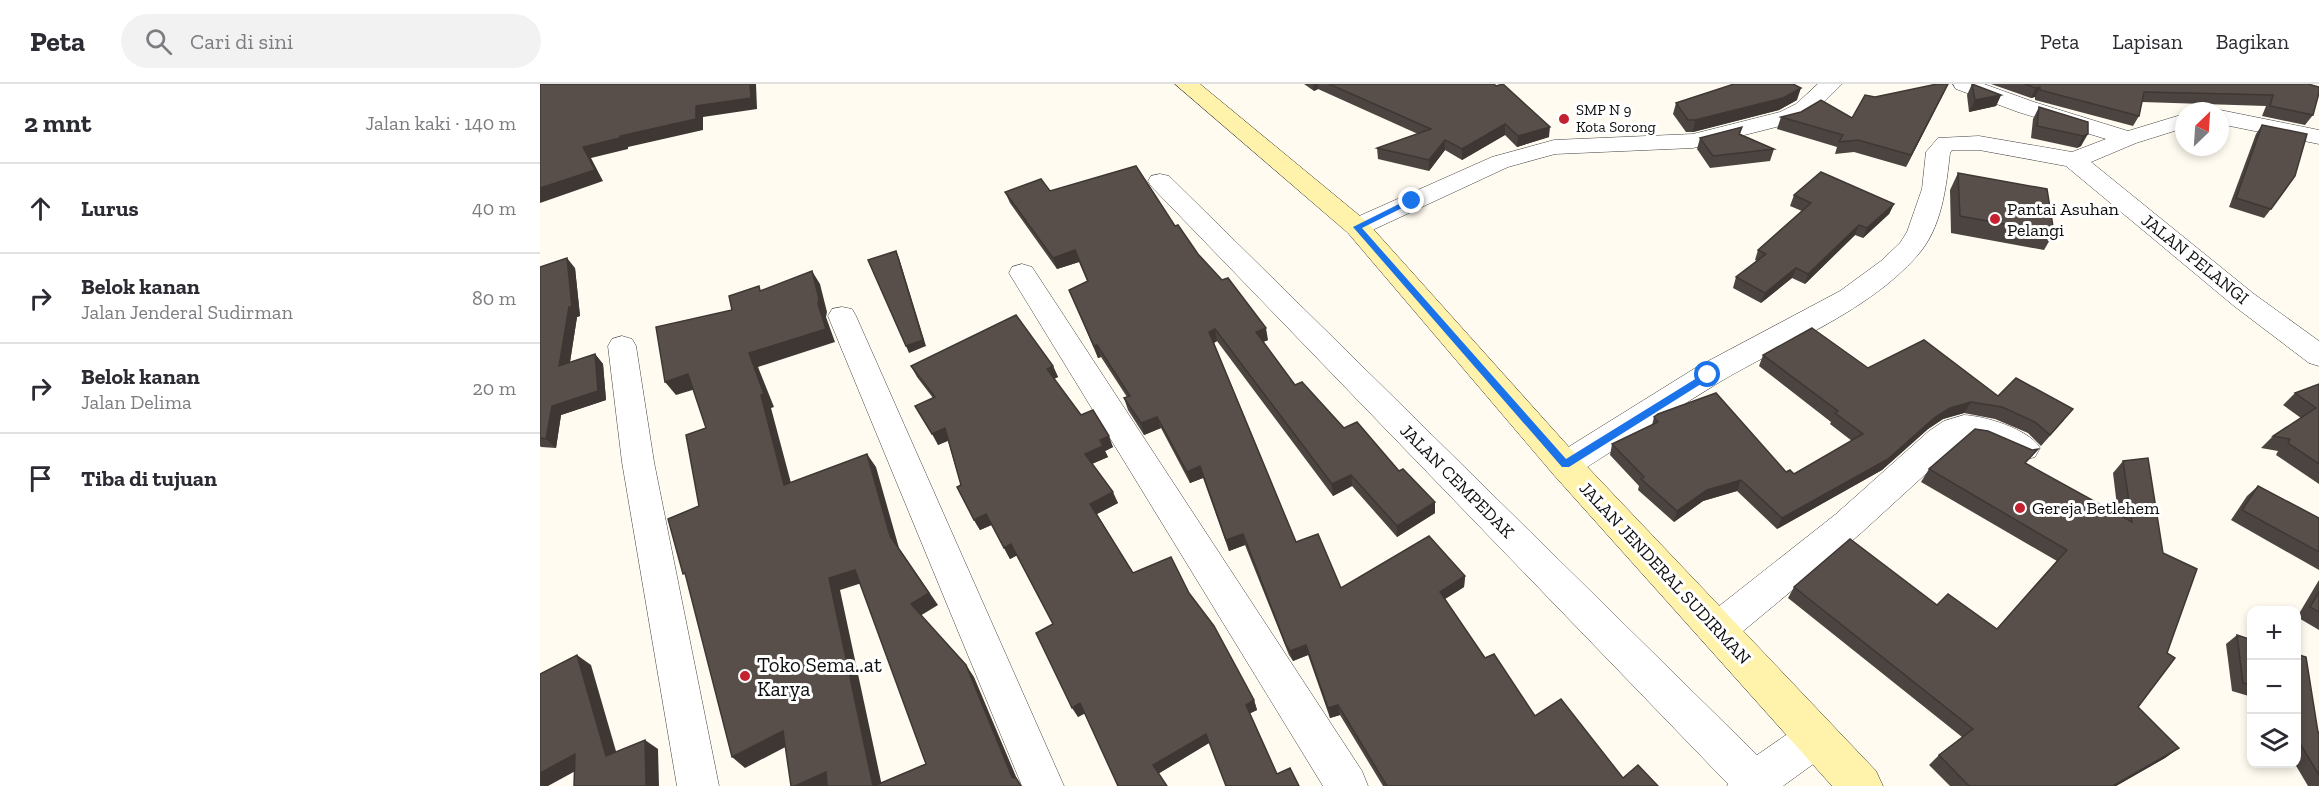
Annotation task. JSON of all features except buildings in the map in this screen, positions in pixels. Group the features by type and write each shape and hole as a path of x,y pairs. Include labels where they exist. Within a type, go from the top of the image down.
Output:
{"main road":[{"name":"JALAN JENDERAL SUDIRMAN","path":"1186,84 1357,227 1565,465 1861,786"}],"street":[{"path":"1357,227 1500,162 1519,156 1554,147 1670,143 1741,130 1788,117 1804,110 1832,84"},
{"path":"1964,84 2026,107 2128,138"},
{"path":"2229,119 2319,137"},
{"path":"1565,465 1708,375 1850,297 1890,267 1909,249 1920,233 1934,189 1938,152 1946,143 1979,142 2074,160 2128,138 2175,124"},
{"name":"JALAN PELANGI","path":"2074,160 2244,300 2319,356"},
{"name":"JALAN CEMPEDAK","path":"1160,181 1751,783"},
{"path":"1022,273 1347,786"},
{"path":"842,316 885,411 1042,786"},
{"path":"622,346 638,462 698,786"},
{"path":"1717,630 1889,488 1948,434 1966,427 1983,430 2004,437 2024,448"},
{"path":"1751,783 1816,738"}],"place":[{"name":"SMP N 9 Kota Sorong","path":"1564,119"},
{"name":"Pantai Asuhan Pelangi","path":"1995,219"},
{"name":"Gereja Betlehem","path":"2020,508"},
{"name":"Toko Sema..at Karya","path":"745,676"}],"route":[{"path":"1412,201 1357,227 1565,465 1708,375"}]}
